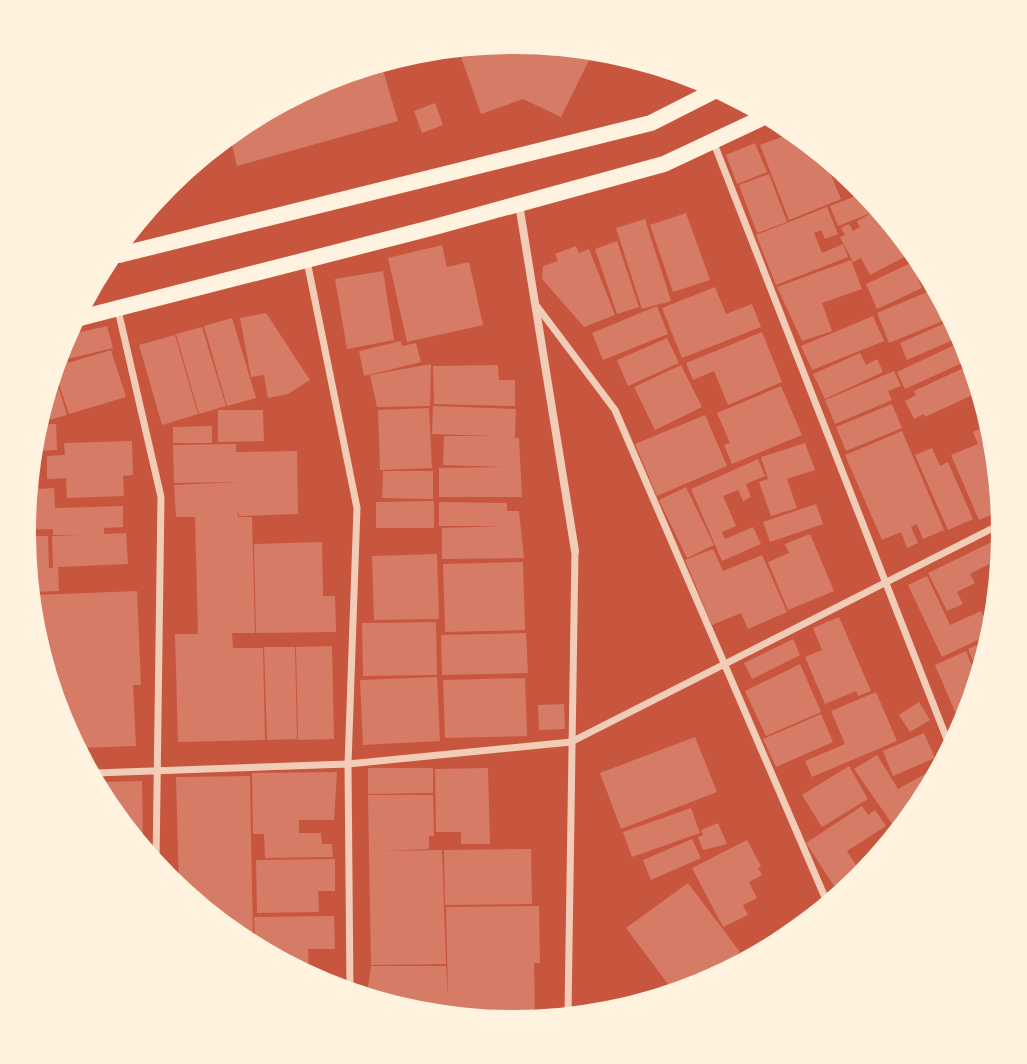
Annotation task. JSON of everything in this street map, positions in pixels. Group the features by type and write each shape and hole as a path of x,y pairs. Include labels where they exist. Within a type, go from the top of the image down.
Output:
{"main road":[{"path":"126,253 651,123 706,95"},
{"path":"87,317 307,261 664,164 756,121"}],"street":[{"path":"713,141 945,736"},
{"path":"519,204 575,551 568,1006"},
{"path":"307,261 357,508 348,764 350,980"},
{"path":"536,305 615,410 824,894"},
{"path":"118,310 161,497 156,849"},
{"path":"101,773 348,764 571,742 727,666 991,529"}],"building":[{"path":"514,54 589,61 561,117 523,99 481,114 461,58"},
{"path":"384,73 398,121 237,166 232,146 248,135 302,104"},
{"path":"435,103 443,125 422,133 414,111"},
{"path":"782,137 831,176 841,199 789,220 760,145"},
{"path":"755,143 767,172 737,184 726,155"},
{"path":"769,174 787,222 757,233 739,185"},
{"path":"854,197 870,214 838,226 830,206"},
{"path":"827,207 838,234 825,239 821,230 814,233 822,253 843,244 848,257 776,285 756,235"},
{"path":"686,213 710,280 673,292 650,225"},
{"path":"870,214 904,257 870,275 861,258 853,262 840,237 845,235 841,228 849,224 853,231 860,227 857,221"},
{"path":"645,219 671,301 642,309 616,228"},
{"path":"617,241 639,307 617,314 595,249"},
{"path":"442,245 447,267 469,262 483,325 407,342 388,258"},
{"path":"576,246 579,253 589,249 615,315 584,327 542,279 543,266 558,261 555,254"},
{"path":"851,260 862,289 822,303 832,331 802,341 777,287"},
{"path":"909,264 922,288 877,309 866,284"},
{"path":"383,271 394,340 347,349 335,279"},
{"path":"715,287 726,314 752,304 761,327 682,358 662,308"},
{"path":"927,292 942,321 889,343 877,313"},
{"path":"657,306 668,334 603,360 592,333"},
{"path":"266,313 310,380 288,394 268,398 264,375 251,377 240,318"},
{"path":"873,316 884,341 812,370 801,346"},
{"path":"232,318 256,398 227,406 204,326"},
{"path":"943,324 951,341 907,360 900,343"},
{"path":"107,326 113,348 68,359 80,332"},
{"path":"202,327 226,406 199,414 176,334"},
{"path":"762,332 782,382 728,405 714,371 693,380 686,363"},
{"path":"175,335 198,414 162,425 139,345"},
{"path":"667,338 679,363 628,386 617,360"},
{"path":"401,341 402,346 416,343 421,362 364,376 359,351"},
{"path":"953,345 960,364 905,389 897,372"},
{"path":"111,350 126,397 69,414 59,385 68,361"},
{"path":"860,353 866,365 877,359 883,372 825,399 813,374"},
{"path":"431,364 430,406 377,407 370,375"},
{"path":"498,365 499,380 515,380 515,406 434,404 433,366"},
{"path":"681,365 702,407 655,430 634,387"},
{"path":"962,369 971,396 914,419 905,401 916,395 914,391"},
{"path":"894,371 901,386 888,391 892,400 835,424 825,400"},
{"path":"781,386 802,435 732,464 724,445 730,443 717,413"},
{"path":"58,387 67,415 49,420"},
{"path":"892,404 902,428 846,451 836,427"},
{"path":"433,406 516,409 515,438 519,438 522,497 439,497 439,468 504,467 443,465 444,436 493,436 432,434"},
{"path":"429,408 432,468 380,470 378,410"},
{"path":"218,410 263,410 264,441 218,442"},
{"path":"705,415 727,466 657,496 635,444"},
{"path":"48,424 56,424 57,450 43,451"},
{"path":"212,426 212,443 173,443 173,427"},
{"path":"980,429 990,501 990,515 979,520 951,455 978,444 973,432"},
{"path":"902,431 944,530 923,539 917,524 911,527 918,543 907,548 901,532 882,540 845,455"},
{"path":"132,441 133,475 123,476 124,496 67,498 66,478 47,479 47,456 65,455 64,443"},
{"path":"805,443 815,470 787,479 797,508 771,516 759,482 768,479 761,457"},
{"path":"236,444 236,452 297,451 298,514 239,516 237,508 238,517 252,517 255,633 232,633 233,648 263,648 265,740 178,742 175,634 198,634 195,517 176,517 174,485 240,482 174,483 173,445"},
{"path":"932,448 940,466 948,462 973,519 948,530 915,455"},
{"path":"758,459 765,476 746,484 751,497 743,501 738,490 723,496 736,526 722,532 725,539 753,527 761,544 722,561 691,489"},
{"path":"383,471 433,471 433,499 382,498"},
{"path":"39,485 39,489 54,488 55,508 123,506 123,527 104,528 104,534 126,533 128,564 58,567 59,591 40,592 36,536 48,536 49,568 53,568 52,536 81,535 53,535 53,529 36,530"},
{"path":"686,487 714,545 687,558 659,500"},
{"path":"434,501 434,528 376,528 376,502"},
{"path":"439,502 507,503 507,511 519,511 524,558 442,559 442,528 504,526 439,526"},
{"path":"816,504 823,524 770,542 763,522"},
{"path":"810,534 834,591 788,610 768,562 789,553 785,544"},
{"path":"322,542 323,596 335,596 336,632 256,633 254,544"},
{"path":"991,542 990,564 970,574 975,583 957,592 963,604 947,611 928,573"},
{"path":"713,549 723,571 762,555 787,612 748,629 741,613 712,625 685,560"},
{"path":"437,554 439,619 374,620 372,556"},
{"path":"523,562 525,630 445,632 443,564"},
{"path":"927,576 950,625 981,611 983,616 979,640 942,657 908,585"},
{"path":"137,591 141,685 133,685 136,746 88,748 72,715 52,656 40,595"},
{"path":"839,617 871,691 858,696 856,691 825,704 805,657 822,650 813,628"},
{"path":"436,622 437,675 363,676 362,623"},
{"path":"526,633 528,673 442,675 441,635"},
{"path":"793,639 800,655 752,679 744,663"},
{"path":"978,645 973,662 968,649"},
{"path":"332,646 334,739 298,740 296,647"},
{"path":"264,647 295,647 297,739 267,740"},
{"path":"966,651 972,666 956,713 935,665"},
{"path":"800,664 821,712 766,736 745,691"},
{"path":"437,677 440,741 363,745 360,680"},
{"path":"525,678 527,736 445,738 443,680"},
{"path":"876,692 897,741 812,777 805,761 845,744 831,711"},
{"path":"919,702 930,720 910,732 899,715"},
{"path":"564,704 565,729 539,730 538,705"},
{"path":"821,714 833,742 776,767 763,739"},
{"path":"924,733 935,757 893,776 883,751"},
{"path":"695,737 717,792 621,829 600,773"},
{"path":"877,755 898,789 925,774 892,823 854,769"},
{"path":"849,766 868,799 822,827 802,795"},
{"path":"368,768 433,768 433,793 368,794"},
{"path":"488,768 490,844 461,844 461,832 436,832 435,769"},
{"path":"337,772 334,820 299,820 299,833 321,833 322,844 332,844 333,857 265,858 264,834 253,834 252,773"},
{"path":"250,776 253,932 179,872 176,777"},
{"path":"142,781 143,833 116,797 107,782"},
{"path":"368,795 433,795 434,836 429,836 429,849 380,851 442,850 446,964 371,965"},
{"path":"862,806 868,815 875,810 886,826 847,851 856,865 834,886 806,843"},
{"path":"691,808 700,833 632,857 623,832"},
{"path":"718,823 727,844 703,850 698,837 703,835 701,830"},
{"path":"692,839 701,858 651,880 643,860"},
{"path":"747,840 761,866 758,868 762,875 749,882 757,898 743,905 748,915 723,927 692,868"},
{"path":"531,849 532,904 445,905 444,850"},
{"path":"335,859 335,891 318,891 319,912 257,913 256,860"},
{"path":"688,883 740,952 668,984 626,928"},
{"path":"539,906 540,963 534,963 535,1009 451,1005 368,986 371,966 446,966 448,997 446,907"},
{"path":"334,916 335,949 308,949 309,963 255,933 254,917"}]}
